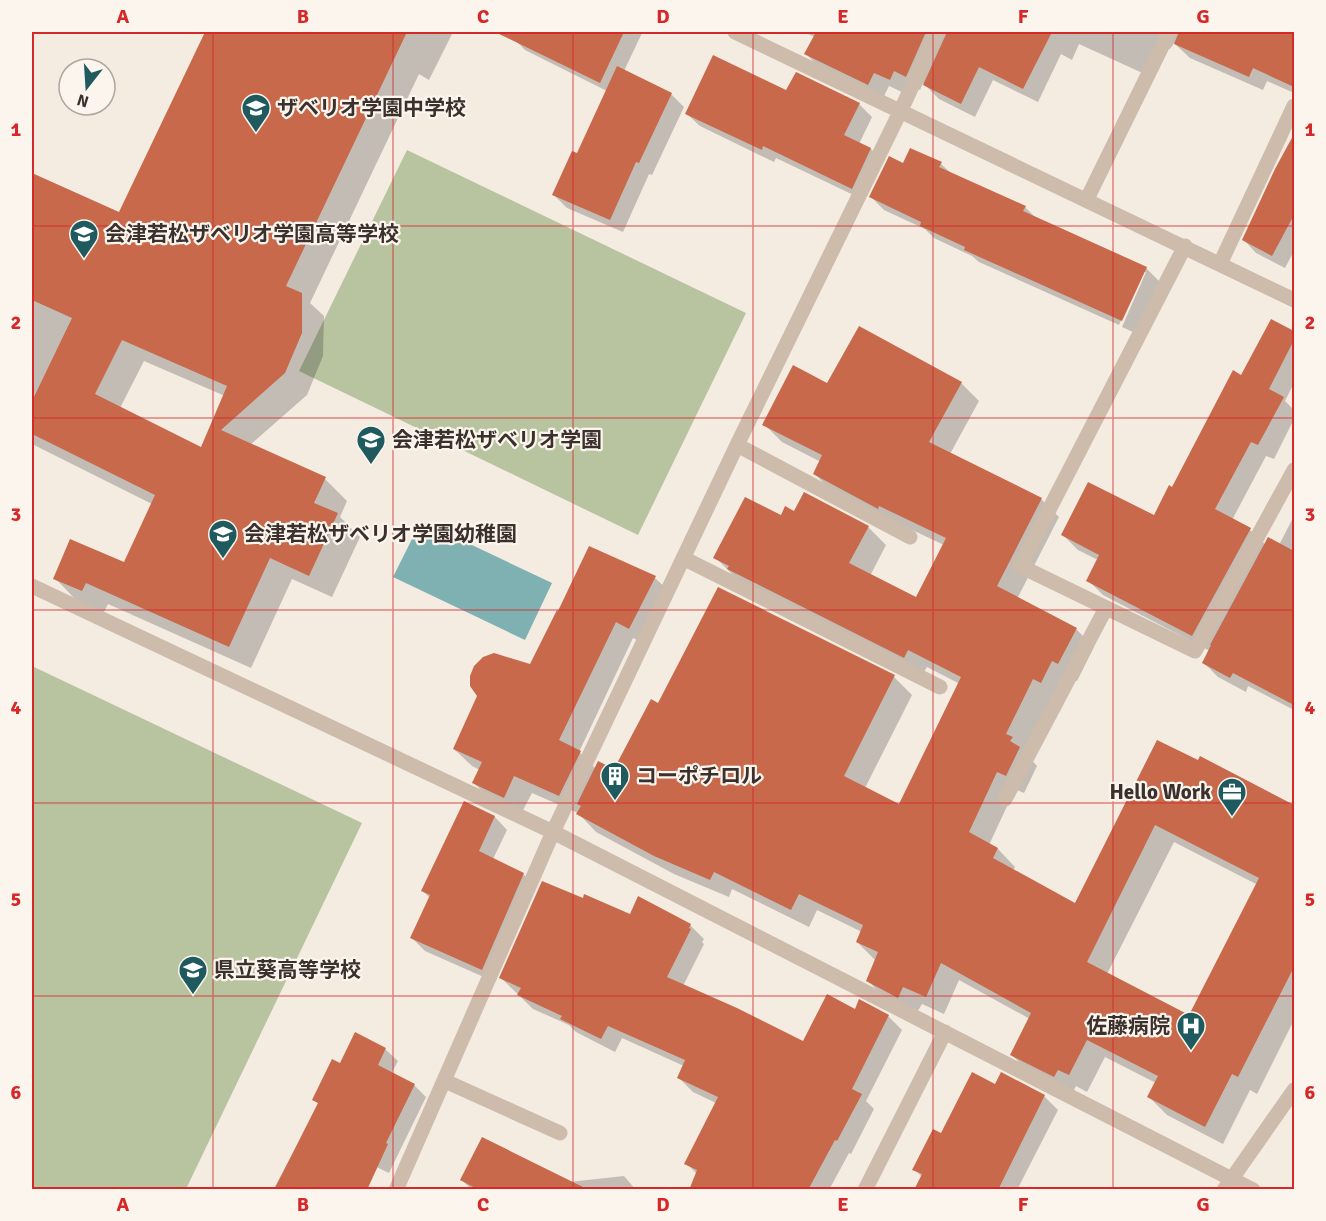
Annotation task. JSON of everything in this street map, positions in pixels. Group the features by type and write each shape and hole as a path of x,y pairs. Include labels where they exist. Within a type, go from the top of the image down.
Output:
{"street":[{"path":"735,32 1294,300"},
{"path":"396,1190 553,832 937,32"},
{"path":"1087,199 1169,32"},
{"path":"1220,264 1294,106"},
{"path":"1185,246 1020,566 1195,651 1294,470"},
{"path":"738,445 910,537"},
{"path":"683,558 940,687"},
{"path":"32,586 553,832 945,1032 1228,1184 1252,1190"},
{"path":"1005,799 1106,608"},
{"path":"865,1190 945,1032"},
{"path":"445,1081 560,1133"},
{"path":"1228,1184 1294,1090"}],"green space":[{"path":"407,150 746,313 638,535 299,371"},
{"name":"県立葵高等学校","path":"32,666 362,823 186,1189 32,1189"}],"water":[{"path":"421,521 552,583 525,640 393,577"}],"building":[{"path":"205,32 407,32 286,286 302,293 302,333 285,373 221,430 326,477 314,503 338,513 309,576 270,558 229,647 86,583 82,591 53,579 70,539 124,562 155,495 32,434 32,401 72,318 32,300 32,173 119,212","holes":["122,340 227,386 201,447 95,394"]},
{"path":"495,32 624,32 600,83"},
{"path":"816,32 926,32 906,77 894,71 890,80 874,73 868,85 804,54"},
{"path":"947,32 1052,32 1023,89 979,67 961,104 923,85"},
{"path":"1179,32 1294,32 1294,87 1253,68 1249,77 1174,44"},
{"path":"713,55 786,90 796,72 860,103 844,135 871,148 852,189 763,146 762,150 685,114"},
{"path":"617,66 672,93 639,163 636,162 610,220 552,195 572,151 577,153"},
{"path":"1294,134 1294,215 1272,256 1242,240"},
{"path":"910,148 942,162 939,167 1026,206 1023,211 1147,267 1122,321 964,250 965,247 920,226 921,222 869,197 889,156 903,163"},
{"path":"1271,319 1294,331 1294,340 1269,389 1284,397 1258,445 1251,442 1215,509 1251,528 1192,636 1086,581 1099,555 1061,535 1088,482 1154,515 1169,485 1172,487 1233,370 1241,375"},
{"path":"859,326 962,382 929,442 1042,498 997,586 1077,628 1058,664 1052,661 1041,683 1033,679 1006,734 1013,737 1010,741 1020,747 1006,776 997,772 969,832 998,848 993,858 1075,903 1157,740 1198,760 1200,756 1294,805 1294,967 1238,1077 1232,1074 1205,1127 1147,1097 1158,1076 1087,1040 1069,1075 1058,1070 1054,1077 1010,1055 1031,1013 941,963 926,997 903,987 898,998 866,981 878,952 856,942 863,925 799,894 791,910 714,872 710,880 654,856 576,814 581,806 577,804 598,761 614,769 651,699 658,703 718,587 895,675 844,776 899,804 961,677 908,650 904,658 727,569 729,566 713,558 745,497 781,515 785,506 794,511 804,492 869,526 849,563 916,597 946,538 879,506 878,509 813,474 822,455 762,425 793,365 827,383","holes":["1155,825 1259,878 1189,1015 1087,962"]},
{"path":"1268,537 1294,551 1294,705 1233,673 1230,678 1202,663"},
{"path":"589,546 656,576 629,629 616,622 559,740 581,751 559,796 514,776 504,798 472,783 482,762 453,749 477,696 470,686 470,676 474,666 483,657 494,653 530,664"},
{"path":"464,801 495,816 479,851 524,873 482,970 410,938 430,895 421,891"},
{"path":"542,881 583,898 584,894 630,914 638,896 691,924 689,928 691,929 667,977 803,1041 827,994 855,1009 859,999 889,1015 852,1089 862,1094 808,1190 689,1190 697,1170 684,1164 718,1097 677,1078 685,1060 608,1026 601,1039 560,1019 562,1016 517,995 521,988 499,978"},
{"path":"355,1032 386,1048 378,1065 415,1084 386,1143 388,1144 367,1190 274,1190 318,1103 312,1100 332,1059 340,1063"},
{"path":"972,1072 995,1084 1001,1072 1045,1095 998,1190 914,1190 922,1174 912,1170 933,1129 941,1133"},
{"path":"482,1137 589,1190 479,1190 460,1180"}],"place":[{"name":"ザベリオ学園中学校","path":"256,134"},
{"name":"会津若松ザベリオ学園高等学校","path":"84,260"},
{"name":"会津若松ザベリオ学園","path":"371,466"},
{"name":"会津若松ザベリオ学園幼稚園","path":"223,560"},
{"name":"コーポチロル","path":"615,802"},
{"name":"Hello Work","path":"1232,818"},
{"name":"県立葵高等学校","path":"193,996"},
{"name":"佐藤病院","path":"1191,1052"}]}
